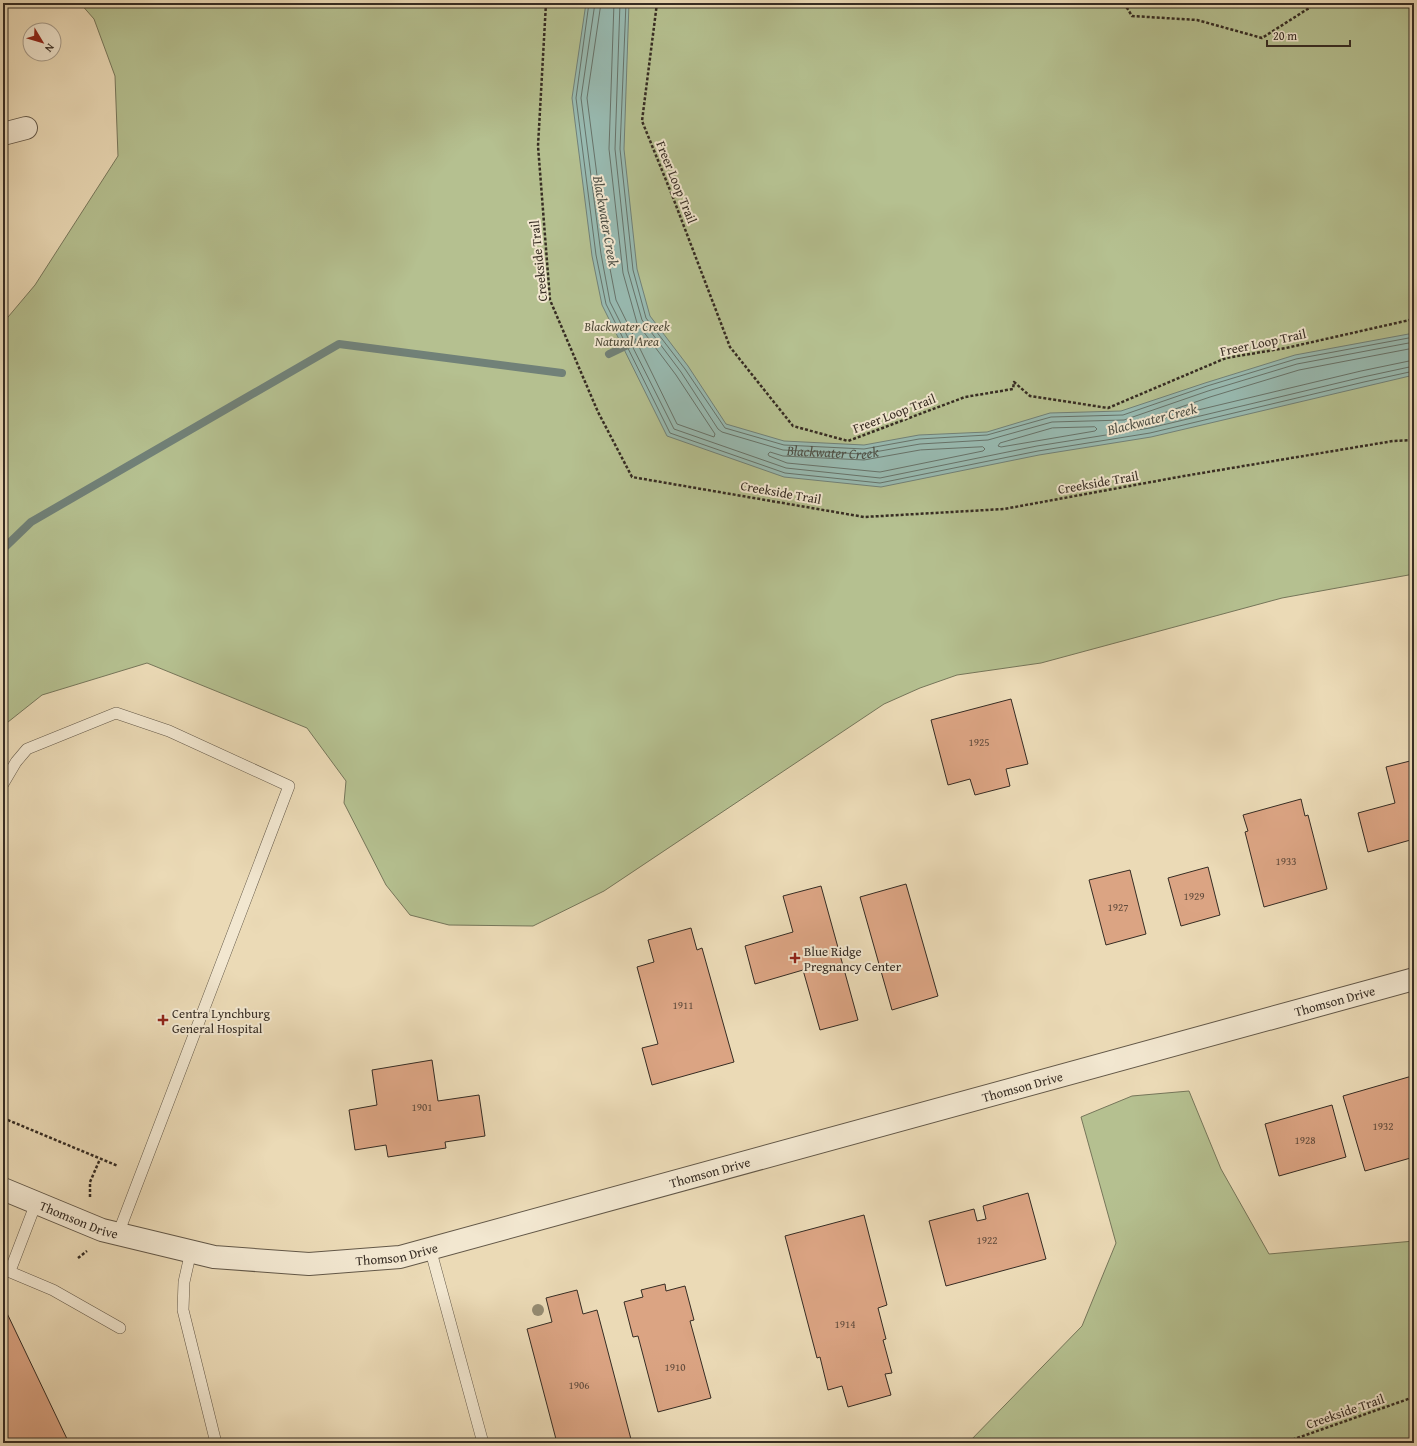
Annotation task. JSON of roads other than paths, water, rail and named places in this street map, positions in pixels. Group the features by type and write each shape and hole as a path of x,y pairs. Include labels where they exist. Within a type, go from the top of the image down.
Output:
{"street":[{"path":"3,134 26,128"},
{"name":"Thomson Drive","path":"3,1189 102,1230 214,1257 309,1264 400,1257 1414,980"}],"lane":[{"path":"3,784 16,762 27,749 116,713 169,731 289,786 118,1234"},
{"path":"36,1203 6,1270 53,1290 120,1328"},
{"path":"430,1248 483,1443"},
{"path":"191,1251 184,1282 183,1310 216,1443"}],"water":[{"name":"Blackwater Creek","path":"586,3 629,3 624,149 637,269 650,316 688,366 726,424 784,441 864,445 919,435 987,432 1050,413 1121,411 1295,355 1414,333 1414,375 1151,437 1039,455 881,487 784,477 667,436 602,305 592,256 572,98"}],"waterway":[{"path":"609,354 632,343"},
{"path":"3,549 31,522 339,344 562,373"}],"place":[{"name":"Blue Ridge Pregnancy Center","path":"795,958"},
{"name":"Centra Lynchburg General Hospital","path":"163,1020"}],"park label":[{"name":"Blackwater Creek Natural Area","path":"627,334"}]}
